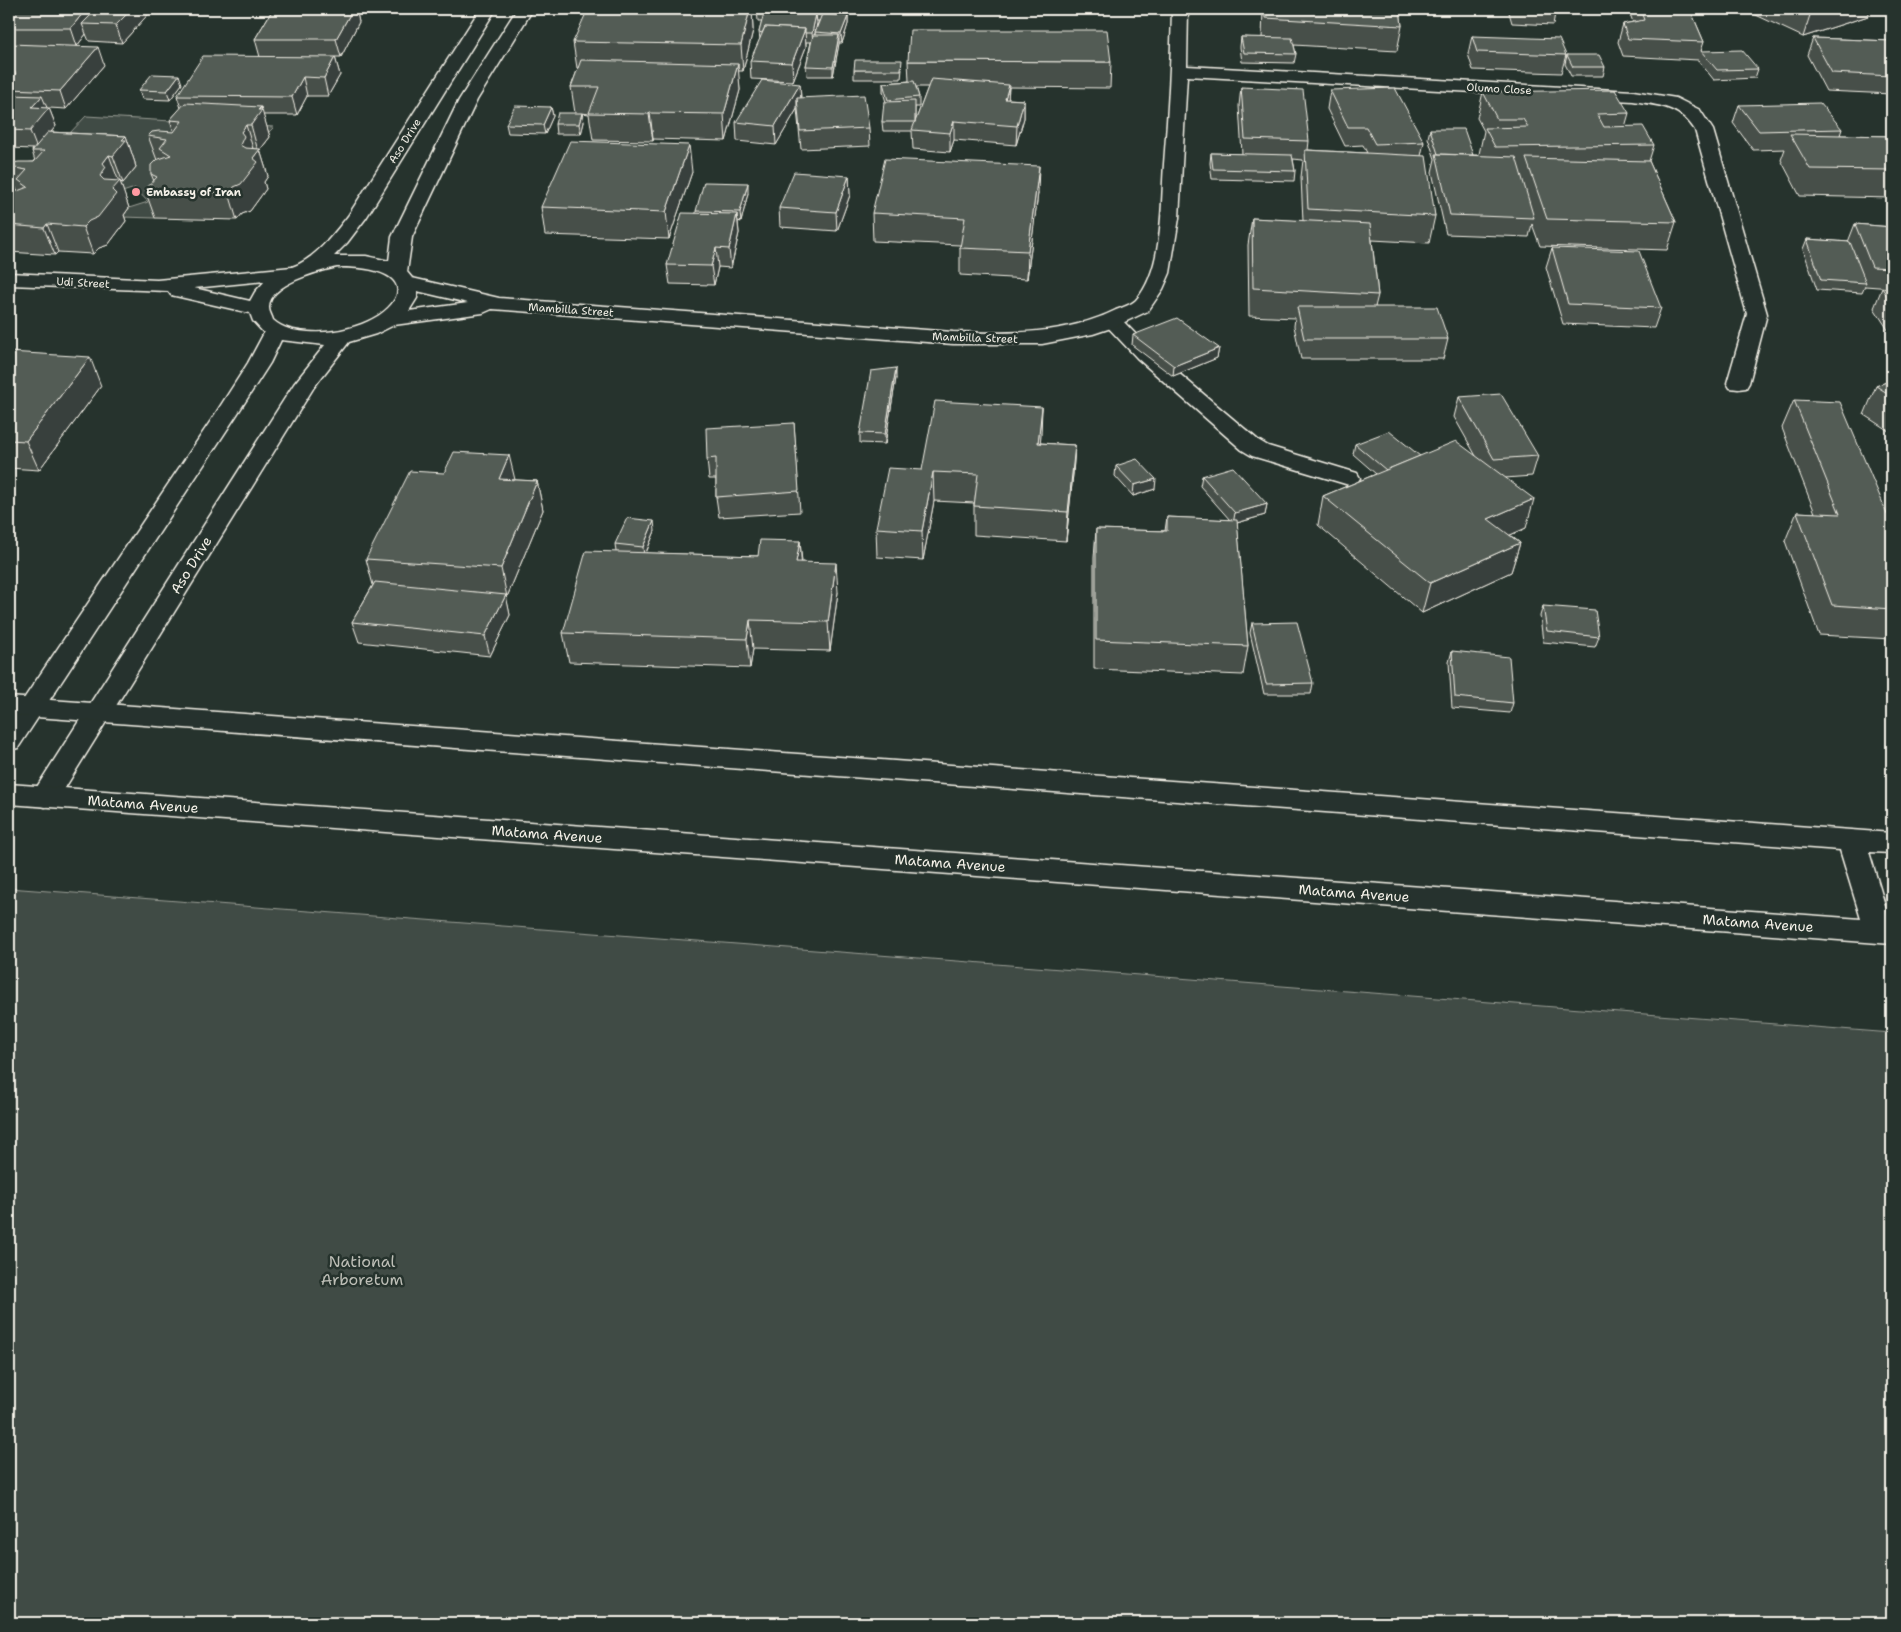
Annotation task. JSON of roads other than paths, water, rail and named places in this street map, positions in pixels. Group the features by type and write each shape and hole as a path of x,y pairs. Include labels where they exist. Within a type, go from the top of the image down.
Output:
{"street":[{"name":"Aso Drive","path":"313,266 340,239 356,218 488,9"},
{"path":"292,273 274,284 262,296 259,309 263,321 275,331 294,337 318,340 342,337 367,330 387,320 401,308 408,295 402,278 402,237 468,100 525,9"},
{"name":"Mambilla Street","path":"500,304 962,338 1023,340 1069,334 1113,322 1143,304 1157,283 1166,245 1180,70 1180,9"},
{"name":"Olumo Close","path":"1180,70 1633,96 1670,102 1694,114 1704,130 1756,314 1738,383"},
{"path":"157,286 292,273 337,261 361,261 382,265 402,278 500,304"},
{"name":"Udi Street","path":"9,279 157,286"},
{"path":"157,286 259,309"},
{"path":"387,320 500,304"},
{"path":"1113,322 1144,354 1250,445 1260,451 1348,478"},
{"path":"9,741 20,707 225,416 259,363 275,331"},
{"name":"Aso Drive","path":"45,797 305,384 342,337"},
{"path":"20,707 1892,843"},
{"name":"Matama Avenue","path":"9,794 1885,932"},
{"path":"1851,840 1885,932"}],"place":[{"name":"Embassy of Iran","path":"136,192"}],"park label":[{"name":"National Arboretum","path":"362,1270"}]}
